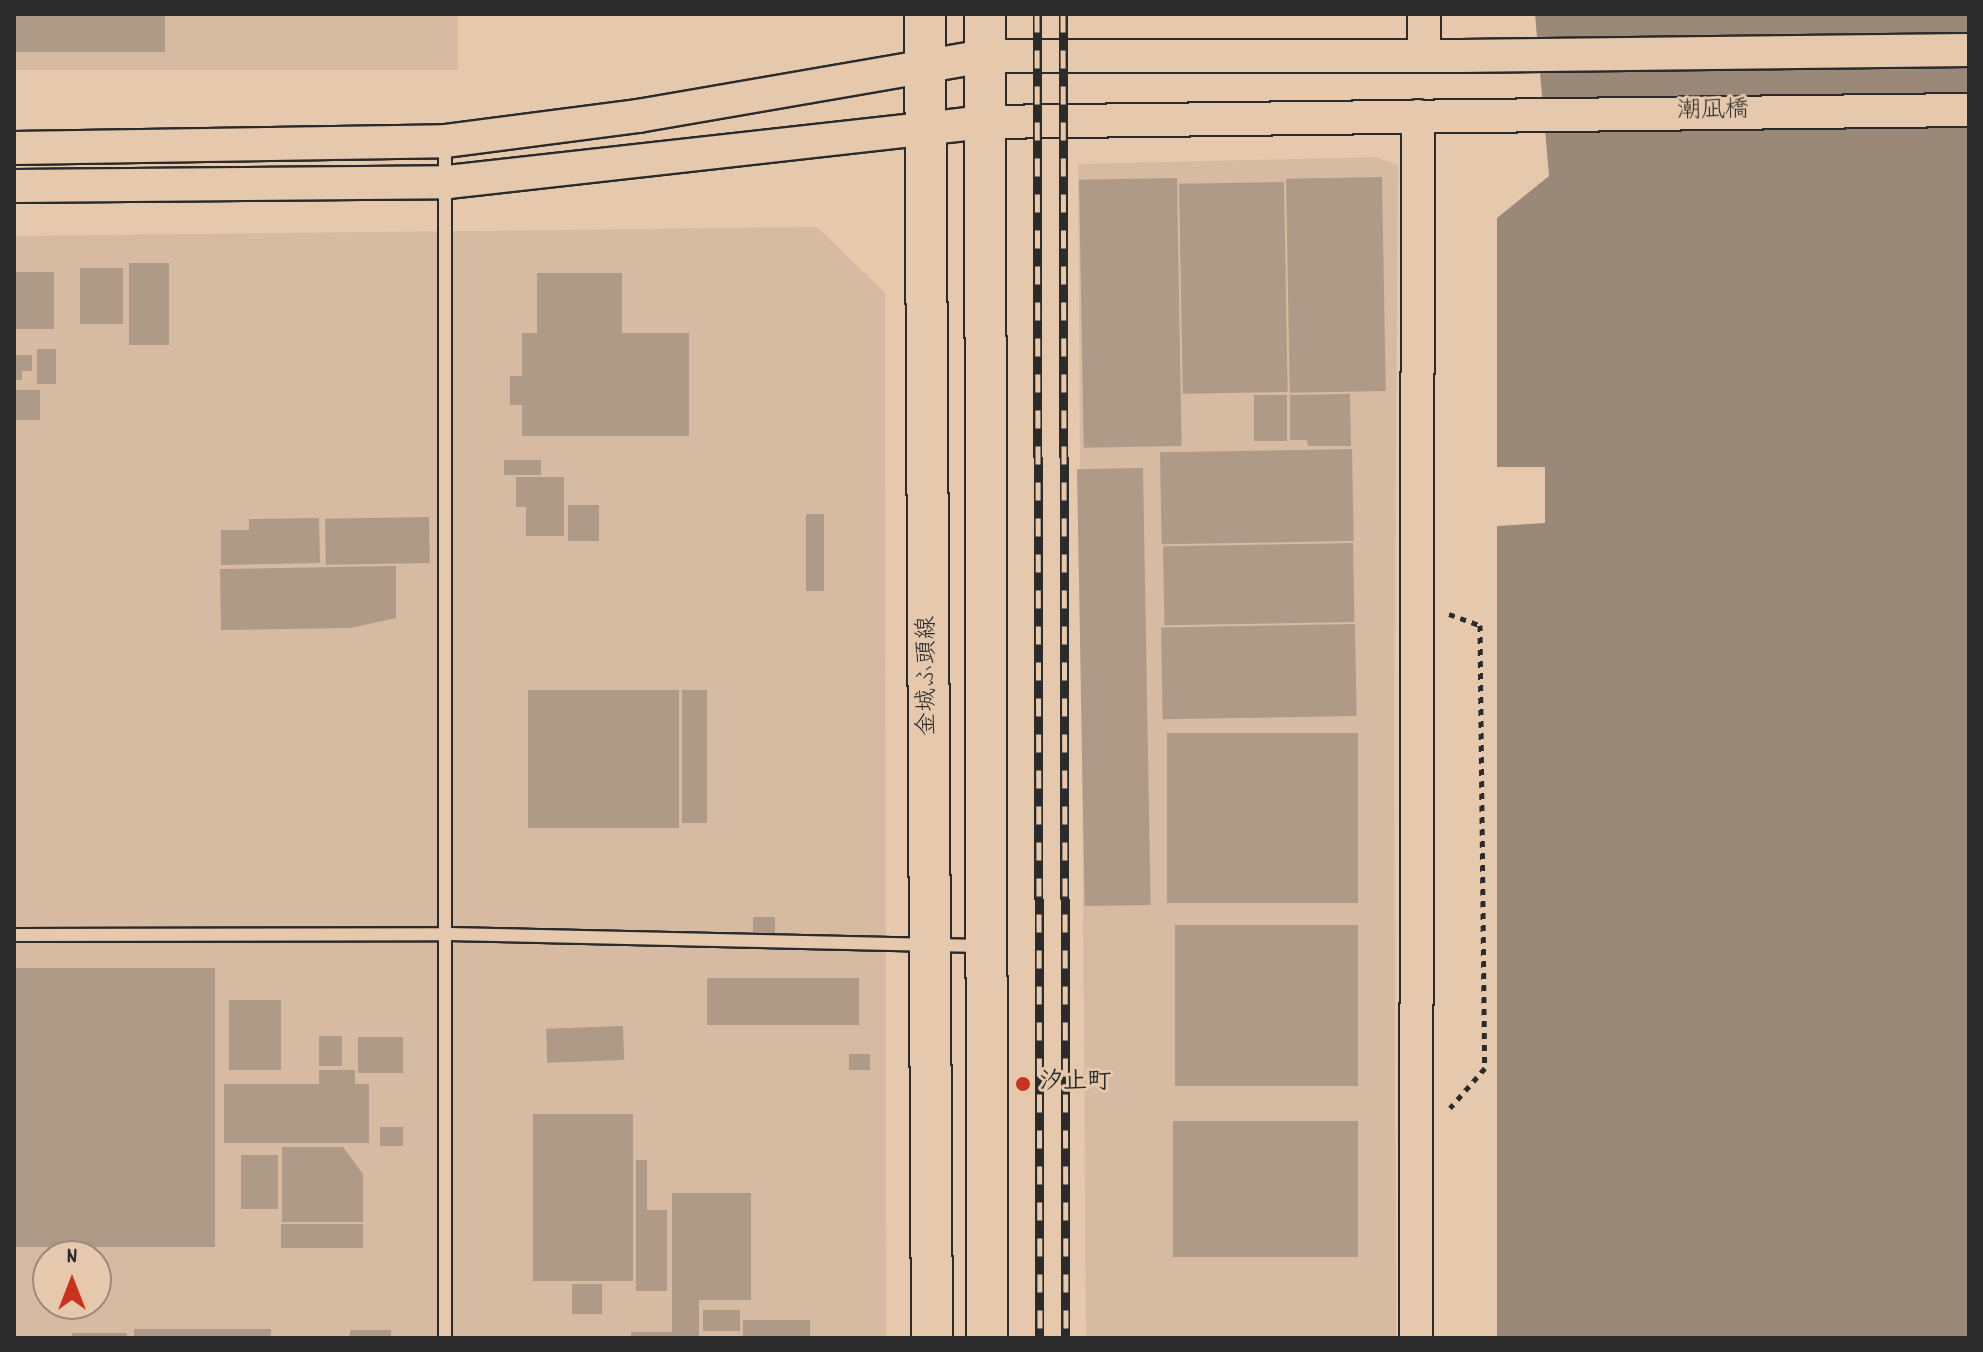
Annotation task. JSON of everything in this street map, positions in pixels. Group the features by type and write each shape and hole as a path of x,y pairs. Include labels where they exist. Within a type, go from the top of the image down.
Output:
{"main road":[{"name":"金城ふ頭線","path":"925,14 932,1338"},
{"path":"985,14 984,946 987,1338"}],"street":[{"path":"1424,14 1424,56"},
{"path":"14,148 445,141 638,116 985,56 1460,56 1969,50"},
{"name":"潮凪橋","path":"14,186 448,182 985,122 1969,110"},
{"path":"1416,1338 1418,116"}],"lane":[{"path":"445,141 448,182 445,1338"},
{"path":"14,935 448,934 984,946"}],"path":[{"path":"1417,1146 1485,1068 1480,625 1418,603"}],"shaded area":[{"path":"14,14 458,14 458,70 14,70"},
{"path":"1535,14 1969,14 1969,1338 1497,1338 1497,526 1545,523 1545,467 1497,467 1497,218 1549,176"},
{"path":"1376,157 1398,165 1394,721 1396,1338 1086,1338 1078,164"},
{"path":"817,227 885,293 886,1338 14,1338 14,236"}],"building":[{"path":"14,14 165,14 165,52 14,52"},
{"path":"1382,177 1386,391 1290,393 1286,179"},
{"path":"1177,178 1182,446 1084,448 1079,180"},
{"path":"1284,182 1288,392 1183,394 1179,184"},
{"path":"129,263 169,263 169,345 129,345"},
{"path":"80,268 123,268 123,324 80,324"},
{"path":"14,272 54,272 54,329 14,329"},
{"path":"537,273 622,273 622,333 689,333 689,436 522,436 522,405 510,405 510,376 522,376 522,333 537,333"},
{"path":"37,349 56,349 56,384 37,384"},
{"path":"14,355 32,355 32,371 22,371 22,380 14,380"},
{"path":"14,390 40,390 40,420 14,420"},
{"path":"1350,394 1351,446 1308,446 1307,440 1290,440 1290,395"},
{"path":"1254,395 1287,395 1287,441 1254,441"},
{"path":"1352,449 1354,541 1162,544 1160,452"},
{"path":"504,460 541,460 541,475 504,475"},
{"path":"1143,468 1151,905 1085,906 1077,469"},
{"path":"516,477 564,477 564,536 526,536 526,507 516,507"},
{"path":"568,505 599,505 599,541 568,541"},
{"path":"806,514 824,514 824,591 806,591"},
{"path":"429,517 430,563 326,565 325,519"},
{"path":"319,518 320,563 221,565 221,530 249,530 249,519"},
{"path":"1353,543 1354,622 1164,625 1163,546"},
{"path":"396,566 396,618 351,628 221,630 220,569"},
{"path":"1355,624 1357,716 1163,719 1161,627"},
{"path":"528,690 679,690 679,828 528,828"},
{"path":"682,690 707,690 707,823 682,823"},
{"path":"1167,733 1358,733 1358,903 1167,903"},
{"path":"753,917 775,917 775,937 753,937"},
{"path":"1175,925 1358,925 1358,1086 1175,1086"},
{"path":"14,968 215,968 215,1247 112,1247 112,1240 32,1240 32,1247 14,1247"},
{"path":"707,978 859,978 859,1025 707,1025"},
{"path":"229,1000 281,1000 281,1070 229,1070"},
{"path":"623,1026 624,1060 547,1063 546,1029"},
{"path":"319,1036 342,1036 342,1066 319,1066"},
{"path":"358,1037 403,1037 403,1073 358,1073"},
{"path":"849,1054 870,1054 870,1070 849,1070"},
{"path":"319,1070 355,1070 355,1084 369,1084 369,1143 224,1143 224,1084 319,1084"},
{"path":"533,1114 633,1114 633,1281 533,1281"},
{"path":"1173,1121 1358,1121 1358,1257 1173,1257"},
{"path":"380,1127 403,1127 403,1146 380,1146"},
{"path":"282,1147 343,1147 363,1174 363,1222 282,1222"},
{"path":"241,1155 278,1155 278,1209 241,1209"},
{"path":"636,1160 647,1160 647,1210 667,1210 667,1291 636,1291"},
{"path":"672,1193 751,1193 751,1300 699,1300 699,1338 631,1338 631,1332 672,1332"},
{"path":"281,1224 363,1224 363,1248 281,1248"},
{"path":"572,1284 602,1284 602,1314 572,1314"},
{"path":"703,1310 740,1310 740,1331 703,1331"},
{"path":"743,1320 810,1320 810,1338 743,1338"},
{"path":"134,1329 271,1329 271,1338 134,1338"},
{"path":"350,1330 391,1330 391,1338 350,1338"},
{"path":"72,1333 127,1333 127,1338 72,1338"}],"railway":[{"path":"1037,14 1040,1338"},
{"path":"1063,14 1066,1338"}],"place":[{"name":"汐止町","path":"1023,1084"}]}
